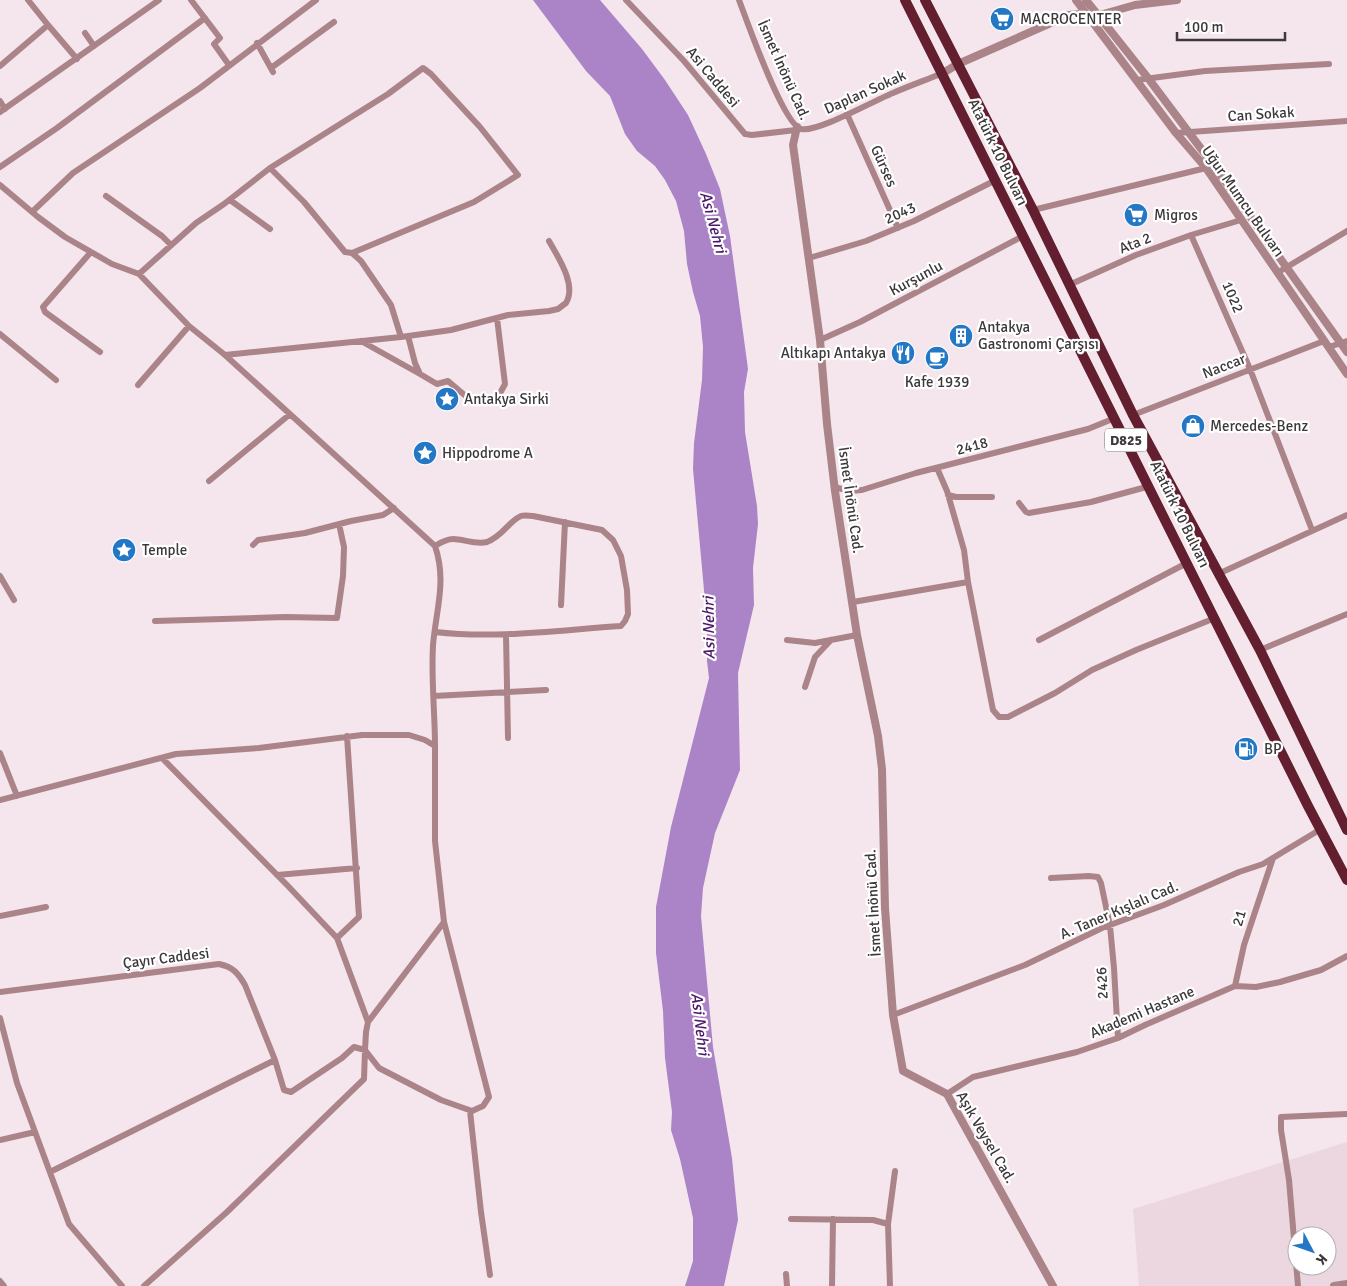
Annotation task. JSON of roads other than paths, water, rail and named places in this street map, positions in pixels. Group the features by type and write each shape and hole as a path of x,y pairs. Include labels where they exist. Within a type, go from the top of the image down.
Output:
{"highway":[{"name":"Atatürk 10 Bulvarı","path":"906,0 1347,880"},
{"name":"Atatürk 10 Bulvarı","path":"925,0 1033,210 1132,415 1260,650 1343,811 1347,830"}],"street":[{"path":"28,0 76,59"},
{"path":"0,101 2,110 159,0"},
{"path":"191,0 220,38 214,44 229,66"},
{"path":"32,212 73,173 200,88 316,0"},
{"name":"Asi Caddesi","path":"626,0 684,61 745,134 752,135 796,129"},
{"name":"İsmet İnönü Cad.","path":"739,0 776,92 796,129 793,145 820,340 834,487 857,635 878,736 882,769 885,908 893,1015"},
{"name":"Uğur Mumcu Bulvarı","path":"1076,0 1176,133 1206,168 1347,374"},
{"name":"Uğur Mumcu Bulvarı","path":"1086,0 1148,78 1251,217 1286,268 1344,342 1347,352"},
{"path":"943,73 958,64 1069,15 1081,14 1090,18 1135,5 1177,0"},
{"path":"0,167 57,128 205,18"},
{"path":"257,43 272,70 334,22"},
{"path":"0,66 48,24"},
{"path":"85,32 94,46"},
{"path":"1137,80 1205,71 1329,64"},
{"path":"139,274 196,223 230,200 270,168 388,94 423,68 431,74 480,127 518,176 474,202 352,253 345,252 304,202 270,168"},
{"name":"Daplan Sokak","path":"796,129 808,129 943,73"},
{"name":"Gürses","path":"847,114 898,228"},
{"name":"Can Sokak","path":"1176,133 1347,121"},
{"path":"1033,210 1206,168"},
{"name":"2043","path":"809,258 866,241 898,228 996,180"},
{"path":"0,185 65,237 112,264 139,274 189,326 225,355 435,546 440,562 441,586 433,646 435,841 444,922 489,1097 482,1107 470,1111 441,1100 379,1068 365,1050 354,1047 342,1058 291,1092 284,1090 275,1060 50,1172"},
{"path":"106,196 162,236 171,245"},
{"path":"230,200 270,230"},
{"name":"Ata 2","path":"1069,286 1136,255 1191,235 1241,220"},
{"path":"1277,273 1347,231"},
{"name":"1022","path":"1191,235 1250,369 1312,530"},
{"name":"Kurşunlu","path":"820,340 860,322 1024,236"},
{"path":"225,355 451,330 520,313 554,310 564,306 569,292 565,272 548,241"},
{"path":"91,252 43,307 45,312 100,352"},
{"path":"352,253 361,261 391,305 420,374"},
{"path":"361,341 437,384 448,381 468,398 486,402 498,397 505,384 497,318"},
{"path":"138,385 189,326"},
{"path":"0,334 56,380"},
{"name":"Naccar","path":"1132,415 1250,369 1327,344 1344,342"},
{"path":"209,481 289,415"},
{"name":"2418","path":"834,487 850,491 862,490 937,468 1088,429 1115,418"},
{"path":"937,468 948,495 964,550 968,582 993,710 999,717 1008,717 1055,693 1092,670 1215,618"},
{"path":"1019,503 1029,513 1091,502 1150,486"},
{"path":"948,495 956,497 992,497"},
{"path":"253,544 258,540 305,533 383,515 394,508"},
{"path":"1218,574 1347,515"},
{"path":"435,546 454,539 476,543 486,542 504,532 522,516 533,516 602,530 608,534 617,546 621,556 627,590 628,614 621,626 506,635 435,632"},
{"path":"561,605 565,522"},
{"path":"155,621 285,617 337,618 343,576 344,547 340,524"},
{"path":"1039,640 1187,562"},
{"path":"0,576 14,600"},
{"path":"853,602 968,582"},
{"path":"1260,650 1347,614"},
{"path":"506,635 508,738"},
{"path":"787,640 815,643 857,635"},
{"path":"805,687 815,658 831,640"},
{"path":"434,696 546,690"},
{"path":"0,800 163,759 176,754 259,748 362,735 409,735 425,740 435,746"},
{"path":"337,938 359,917 347,736"},
{"path":"0,753 17,796"},
{"path":"163,759 337,938 368,1022"},
{"name":"A. Taner Kışlalı Cad.","path":"893,1015 1025,965 1102,928 1164,905 1239,872 1263,864 1321,829"},
{"name":"21","path":"1235,986 1244,945 1273,858"},
{"path":"277,875 357,868"},
{"name":"2426","path":"1052,878 1088,876 1098,878 1101,883 1110,926 1118,1038"},
{"path":"0,916 46,907"},
{"path":"144,1286 227,1212 364,1079 368,1022 444,922"},
{"name":"Akademi Hastane","path":"947,1094 973,1076 1077,1052 1118,1038 1235,986 1256,987 1280,982 1321,970 1347,956"},
{"name":"Çayır Caddesi","path":"0,992 219,964 230,966 238,973 245,985 275,1060"},
{"name":"Aşık Veysel Cad.","path":"893,1015 903,1071 947,1094 1053,1286"},
{"path":"0,1018 17,1083 70,1224 122,1286"},
{"path":"470,1111 480,1212 490,1275"},
{"path":"1298,1286 1289,1180 1281,1130 1281,1117 1347,1114"},
{"path":"0,1140 35,1131"},
{"path":"890,1286 888,1224 894,1171"},
{"path":"791,1219 873,1220 888,1224"},
{"path":"832,1286 833,1219"},
{"path":"786,1274 787,1286"},
{"path":"0,1281 4,1286"},
{"path":"1334,1286 1347,1284"}],"water":[{"name":"Asi Nehri","path":"533,0 600,0 642,49 688,115 720,189 730,236 748,369 744,392 745,432 757,506 758,524 753,568 754,605 738,673 740,770 715,833 703,888 701,916 713,1047 732,1158 738,1220 724,1286 685,1286 693,1261 693,1218 680,1159 671,1130 672,1112 665,1058 663,1011 656,953 656,907 671,827 709,678 707,623 693,469 694,443 702,380 703,347 700,316 687,264 684,231 676,201 665,180 655,166 637,151 625,134 610,96 586,71"}],"place":[{"name":"MACROCENTER","path":"1002,19"},
{"name":"Migros","path":"1136,215"},
{"name":"Antakya Gastronomi Çarşısı","path":"961,336"},
{"name":"Altıkapı Antakya","path":"903,353"},
{"name":"Kafe 1939","path":"937,358"},
{"name":"Antakya Sirki","path":"447,399"},
{"name":"Mercedes-Benz","path":"1193,426"},
{"name":"Hippodrome A","path":"425,453"},
{"name":"Temple","path":"124,550"},
{"name":"BP","path":"1246,749"}]}
